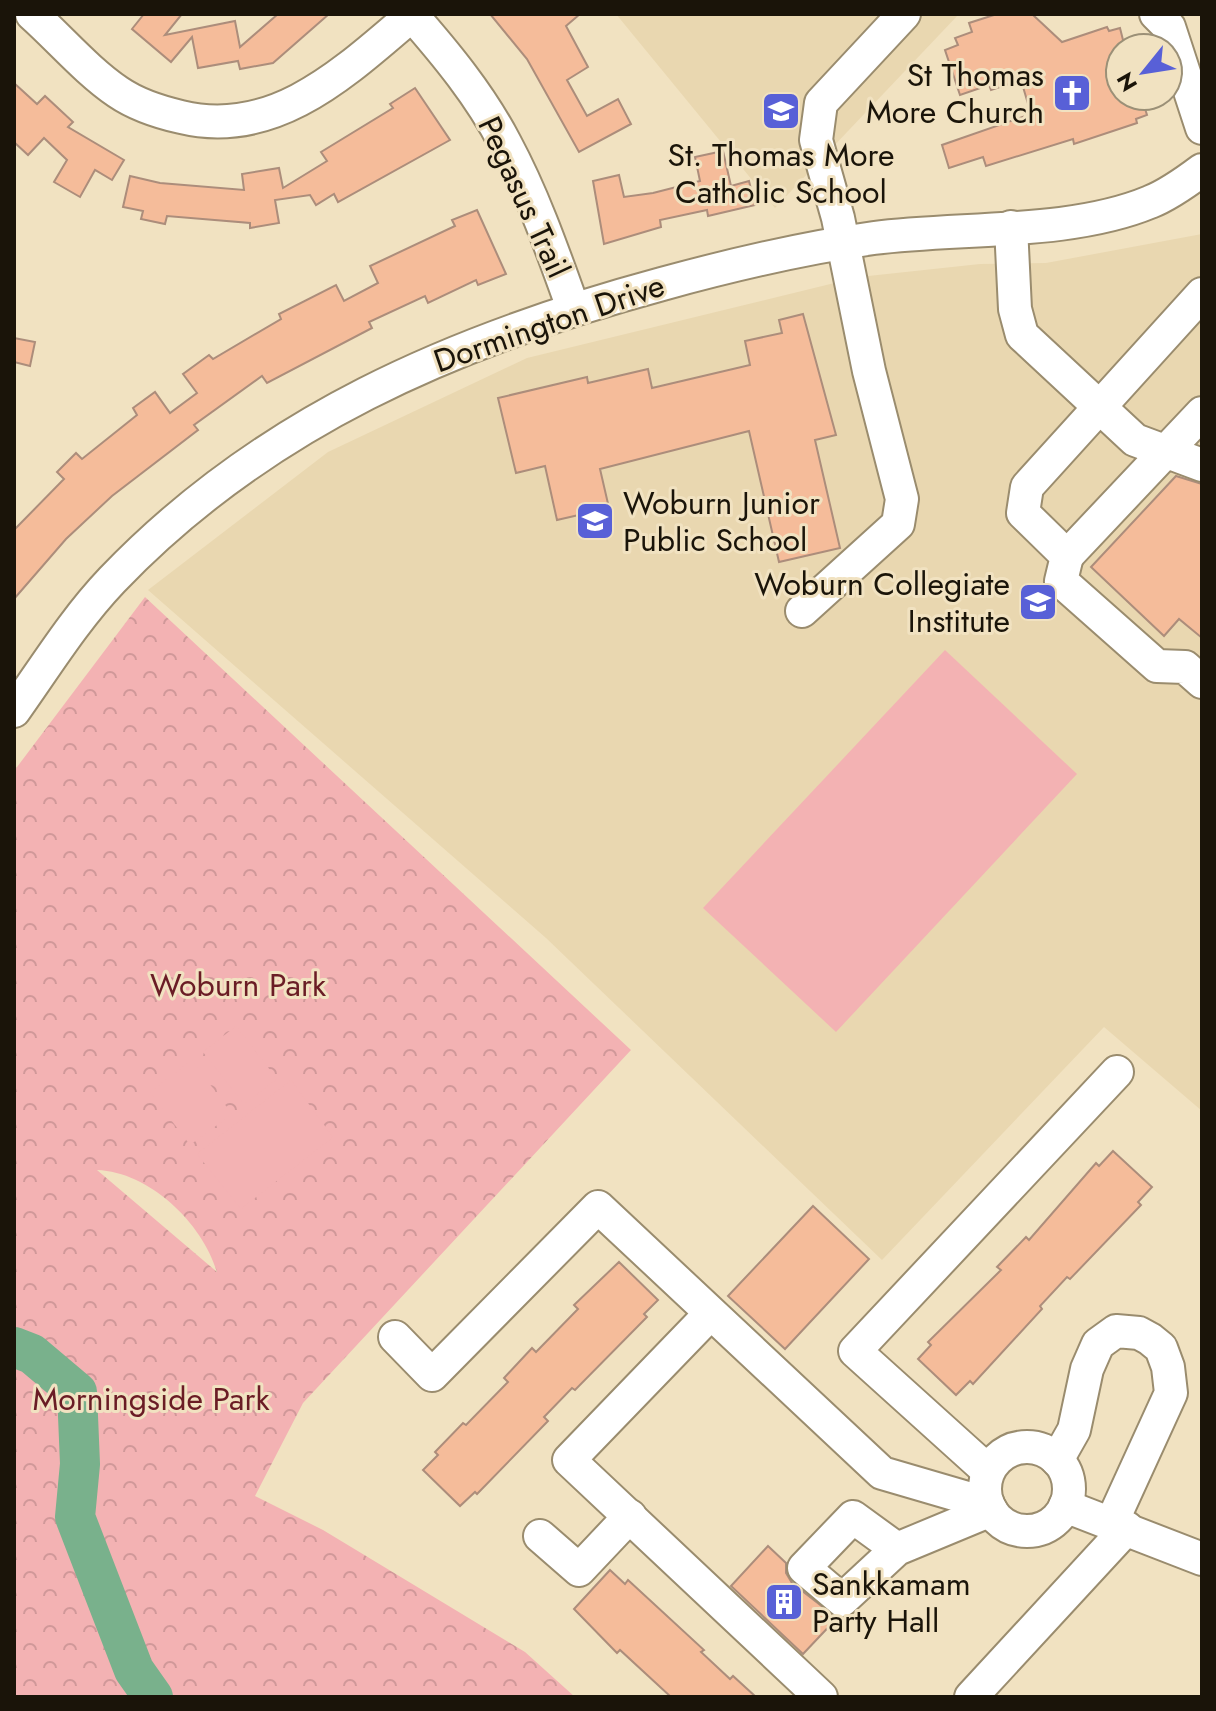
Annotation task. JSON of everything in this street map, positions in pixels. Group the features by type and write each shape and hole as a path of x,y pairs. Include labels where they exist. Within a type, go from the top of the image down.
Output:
{"street":[{"path":"32,14 119,92 155,111 202,122 249,120 292,105 326,86 411,15"},
{"path":"802,611 898,524 902,499 869,371 844,243 816,140 821,103 904,14"},
{"path":"1156,14 1169,27 1202,128"},
{"name":"Pegasus Trail","path":"411,15 453,62 505,141 529,192 573,308"},
{"name":"Dormington Drive","path":"14,711 74,623 113,579 226,479 356,396 463,348 573,308 719,269 844,243 1105,216 1167,194 1202,170"},
{"path":"1011,227 1015,309 1022,335 1098,409 1135,440 1201,462"},
{"path":"1067,556 1023,513 1027,487 1202,294"},
{"path":"1202,413 1067,556 1061,581 1157,666 1185,667 1202,682"},
{"path":"988,1471 855,1351 1117,1072"},
{"path":"395,1337 432,1375 598,1207 882,1473 989,1507 1010,1527 1026,1531 1042,1528 1056,1520 1065,1506 1069,1490 1066,1474 1057,1460 1044,1450 1020,1448 998,1458 988,1471 985,1488 989,1507"},
{"path":"710,1314 569,1460 821,1697"},
{"path":"971,1697 1119,1525 1171,1393 1171,1379 1161,1348 1139,1333 1116,1331 1098,1344 1087,1369 1074,1430 1057,1460"},
{"path":"1065,1506 1202,1559"},
{"path":"897,1549 989,1507"},
{"path":"540,1536 579,1570 630,1516"}],"shaded area":[{"name":"St. Thomas More Catholic School","path":"616,14 959,14 775,208"},
{"path":"1202,234 1202,1111 1104,1027 882,1260 546,938 148,590 328,452 527,358 859,277 980,264 1046,263"}],"green space":[{"name":"Woburn Park","path":"145,597 631,1050 303,1403 255,1496 323,1530 525,1652 575,1697 14,1697 14,771","holes":["97,1170 136,1180 171,1203 199,1235 217,1272"]},
{"path":"945,650 1077,774 836,1032 703,908"},
{"path":"236,1026 277,1079 244,1104 203,1052"},
{"path":"192,1060 232,1114 190,1145 150,1092"},
{"path":"291,1080 333,1137 241,1209 197,1154"}],"building":[{"path":"144,14 182,14 165,35 235,21 240,47 278,14 329,14 273,63 240,69 238,61 198,68 192,37 171,62 132,29"},
{"path":"490,14 580,14 566,26 588,67 567,80 587,116 618,99 631,124 579,152 527,59"},
{"name":"St Thomas More Church","path":"997,14 1032,14 1062,42 1107,27 1109,31 1120,28 1121,32 1104,32 1104,112 1146,112 1147,115 1136,119 1137,123 1074,144 1073,139 986,166 983,157 949,168 942,145 1031,114 1021,80 991,90 989,85 960,95 945,50 958,45 955,38 972,32 969,23"},
{"path":"14,83 37,104 45,96 73,122 68,127 124,160 112,180 95,170 80,197 54,182 67,160 44,138 28,155 14,142"},
{"path":"415,88 450,140 338,202 334,194 316,205 310,195 275,200 279,223 250,228 250,223 167,216 165,224 141,219 143,211 123,207 130,176 160,183 244,190 242,174 279,168 283,188 327,161 321,152 393,108 390,104"},
{"path":"723,151 731,186 749,181 755,205 708,216 707,210 660,220 661,227 604,244 593,181 619,175 624,197 653,193 700,181 695,157"},
{"path":"477,210 506,274 478,285 476,280 428,303 425,296 369,322 372,328 267,383 262,376 194,425 198,430 112,496 66,539 14,599 14,530 64,479 57,472 76,453 82,459 137,415 133,408 155,392 170,413 197,393 183,374 209,355 213,359 281,319 279,314 336,285 344,301 378,283 370,266 455,226 452,220"},
{"path":"803,314 836,435 815,440 840,548 779,562 749,431 600,469 609,508 557,520 545,466 516,473 498,398 587,377 588,383 648,369 652,388 750,365 745,341 782,333 779,320"},
{"path":"14,338 35,342 30,366 14,362"},
{"path":"1176,476 1202,484 1202,638 1179,619 1164,636 1091,567"},
{"path":"1113,1151 1152,1187 1138,1202 1141,1205 1070,1279 1067,1277 973,1384 970,1381 956,1395 918,1359 931,1345 928,1342 1001,1270 997,1267 1026,1237 1029,1240 1096,1163 1099,1166"},
{"path":"813,1206 869,1259 785,1349 728,1296"},
{"path":"619,1262 658,1300 644,1314 647,1317 544,1417 548,1421 477,1494 475,1492 460,1506 423,1470 438,1455 435,1452 463,1423 466,1425 508,1382 504,1378 532,1348 536,1352 578,1309 574,1305"},
{"name":"Sankkamam Party Hall","path":"768,1546 786,1563 786,1573 792,1583 837,1618 803,1654 731,1586"},
{"path":"610,1570 625,1584 628,1580 704,1650 701,1652 730,1679 733,1676 756,1697 671,1697 620,1650 617,1653 574,1609"}],"waterway":[{"path":"14,1347 32,1354 77,1392 80,1464 75,1517 134,1670 153,1697"}],"place":[{"name":"St Thomas More Church","path":"1072,93"},
{"name":"St. Thomas More Catholic School","path":"781,111"},
{"name":"Woburn Junior Public School","path":"595,521"},
{"name":"Woburn Collegiate Institute","path":"1038,602"},
{"name":"Sankkamam Party Hall","path":"784,1602"}],"park label":[{"name":"Morningside Park","path":"151,1399"}]}
